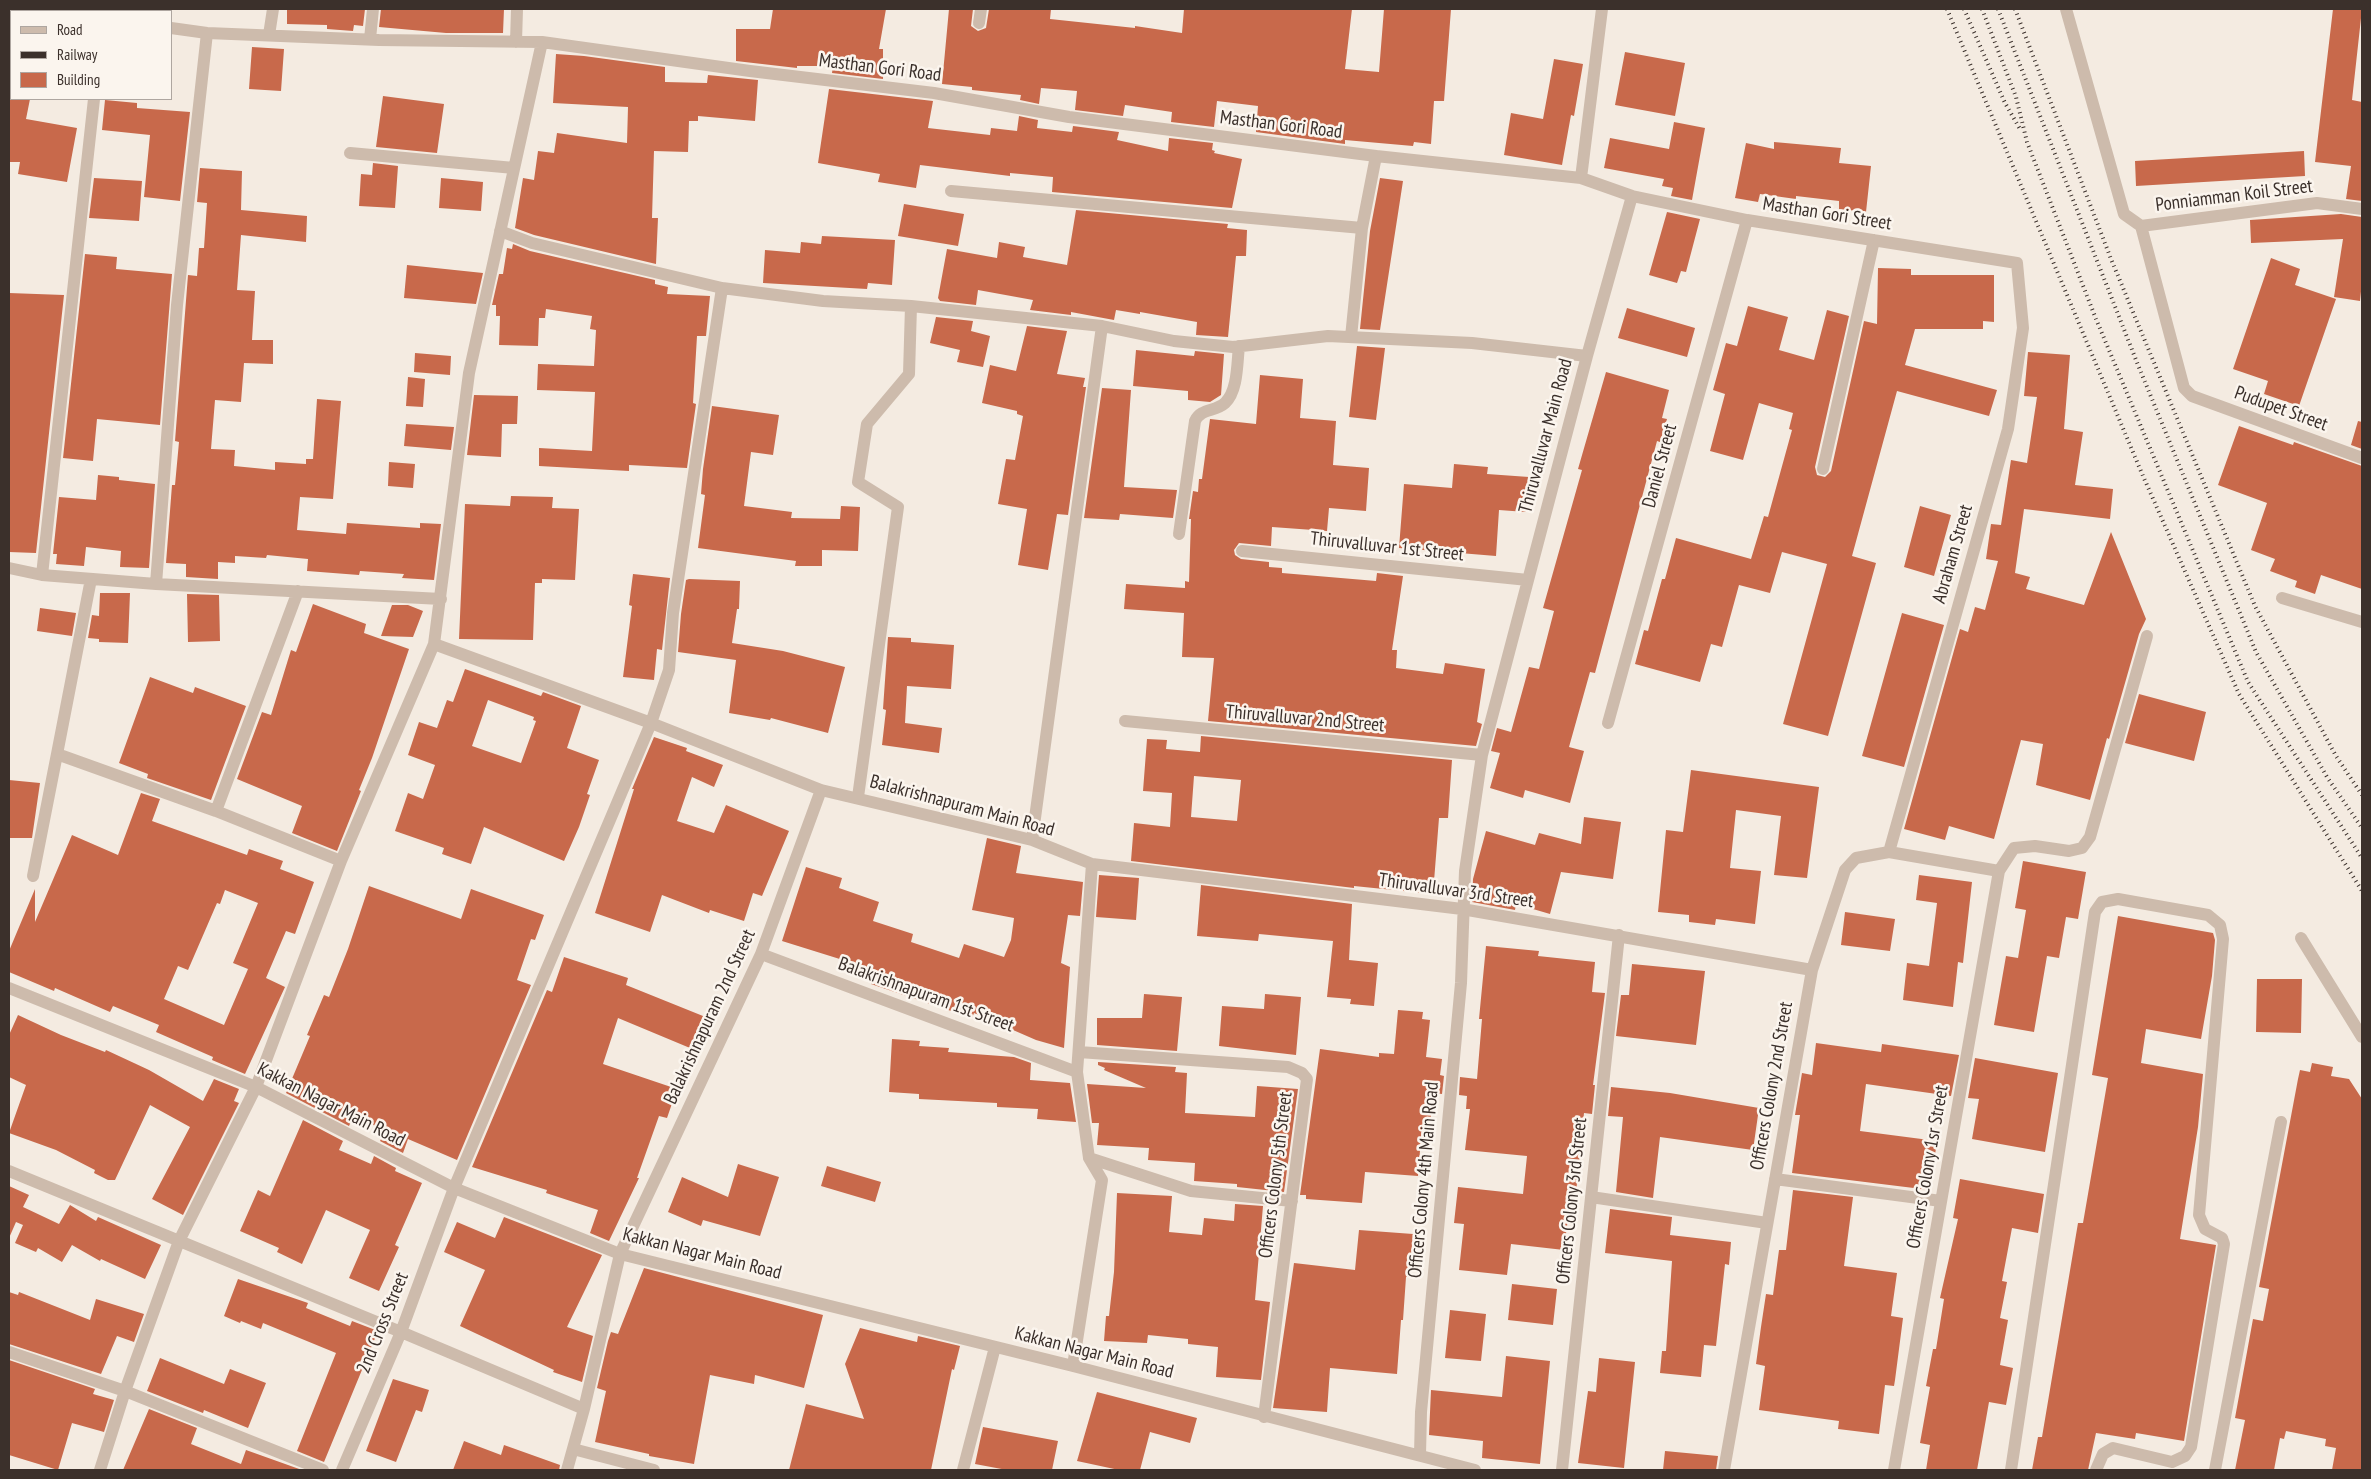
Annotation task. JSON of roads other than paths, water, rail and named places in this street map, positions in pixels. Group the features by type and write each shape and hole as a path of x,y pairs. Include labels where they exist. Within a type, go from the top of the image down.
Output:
{"street":[{"path":"9,9 22,10"},
{"path":"269,36 273,9"},
{"path":"370,39 373,9"},
{"path":"516,42 517,9"},
{"path":"979,23 981,9"},
{"path":"1602,9 1581,178 1632,196"},
{"path":"2066,9 2124,214 2141,226"},
{"name":"Masthan Gori Road","path":"172,28 206,33 269,36 542,42 750,71 934,92 1069,118 1376,156 1581,178"},
{"path":"156,584 177,305 206,33"},
{"path":"100,1470 125,1391 179,1241 256,1087 342,861 434,644 469,373 542,42"},
{"path":"42,575 94,100"},
{"path":"350,152 514,168"},
{"path":"1351,337 1362,228 1376,156"},
{"path":"950,191 1362,228"},
{"name":"Masthan Gori Street","path":"1632,196 1747,220 2017,263"},
{"name":"Thiruvalluvar Main Road","path":"1462,908 1465,871 1482,755 1587,356 1632,196"},
{"name":"Ponniamman Koil Street","path":"2141,226 2317,203 2362,209"},
{"name":"Daniel Street","path":"1608,723 1747,220"},
{"name":"Pudupet Street","path":"2141,226 2172,348 2187,393 2362,458"},
{"path":"500,232 532,243 722,288 823,301 910,306 1102,326 1174,341 1239,346 1328,336 1472,343 1587,356"},
{"path":"1823,469 1874,240"},
{"name":"Abraham Street","path":"1889,852 2008,429 2023,328 2017,263"},
{"name":"2nd Cross Street","path":"342,1470 401,1332 454,1188 651,723 669,670 673,613 722,288"},
{"path":"858,797 898,507 858,482 867,424 909,374 910,306"},
{"path":"1032,840 1102,326"},
{"path":"1179,534 1195,421 1198,415 1224,404 1230,396 1239,346"},
{"name":"Thiruvalluvar 1st Street","path":"1242,551 1528,580"},
{"path":"9,568 42,575 156,584 441,599"},
{"path":"33,876 91,579"},
{"path":"216,810 298,591"},
{"path":"2282,598 2362,622"},
{"path":"1999,871 2014,848 2035,846 2069,852 2082,848 2090,837 2147,636"},
{"name":"Balakrishnapuram Main Road","path":"434,644 651,723 821,790 858,797 1032,840 1092,864"},
{"name":"Thiruvalluvar 2nd Street","path":"1125,721 1482,755"},
{"path":"57,754 216,810 342,861"},
{"name":"Balakrishnapuram 2nd Street","path":"567,1470 584,1409 620,1254 761,954 821,790"},
{"name":"Officers Colony 2nd Street","path":"1724,1470 1812,970 1845,870 1856,858 1889,852 1999,871"},
{"path":"1073,1366 1101,1197 1102,1180 1089,1158 1077,1072 1092,864"},
{"name":"Thiruvalluvar 3rd Street","path":"1092,864 1462,908 1812,970"},
{"name":"Officers Colony 1sr Street","path":"1894,1470 1999,871"},
{"path":"2011,1470 2095,912 2102,902 2118,899 2208,915 2220,925 2223,939 2199,1215 2205,1229 2222,1238 2224,1244 2191,1446 2184,1456 2172,1462 2113,1448 2103,1454 2096,1470"},
{"name":"Officers Colony 4th Main Road","path":"1420,1455 1421,1412 1461,983 1462,908"},
{"name":"Officers Colony 3rd Street","path":"1562,1470 1619,935"},
{"path":"2301,938 2362,1036"},
{"name":"Balakrishnapuram 1st Street","path":"761,954 1077,1072"},
{"name":"Kakkan Nagar Main Road","path":"9,988 256,1087 454,1188 620,1254 1073,1366 1264,1417 1475,1470"},
{"name":"Officers Colony 5th Street","path":"1079,1052 1288,1067 1302,1073 1307,1080 1264,1417"},
{"path":"2215,1470 2281,1122"},
{"path":"1089,1158 1191,1191 1292,1201"},
{"path":"9,1171 584,1409"},
{"path":"1775,1179 1941,1201"},
{"path":"1591,1197 1767,1223"},
{"path":"963,1470 995,1347"},
{"path":"9,1352 125,1391 323,1470"},
{"path":"573,1449 654,1470"}],"railway":[{"path":"1947,9 2143,476 2239,694 2362,891"},
{"path":"1964,9 2005,103 2020,129"},
{"path":"1982,9 2016,97 2027,142 2096,319 2248,682 2362,858"},
{"path":"1998,9 2138,365 2256,652 2327,777 2362,828"},
{"path":"2015,9 2111,259 2255,606 2336,756 2362,795"}]}
